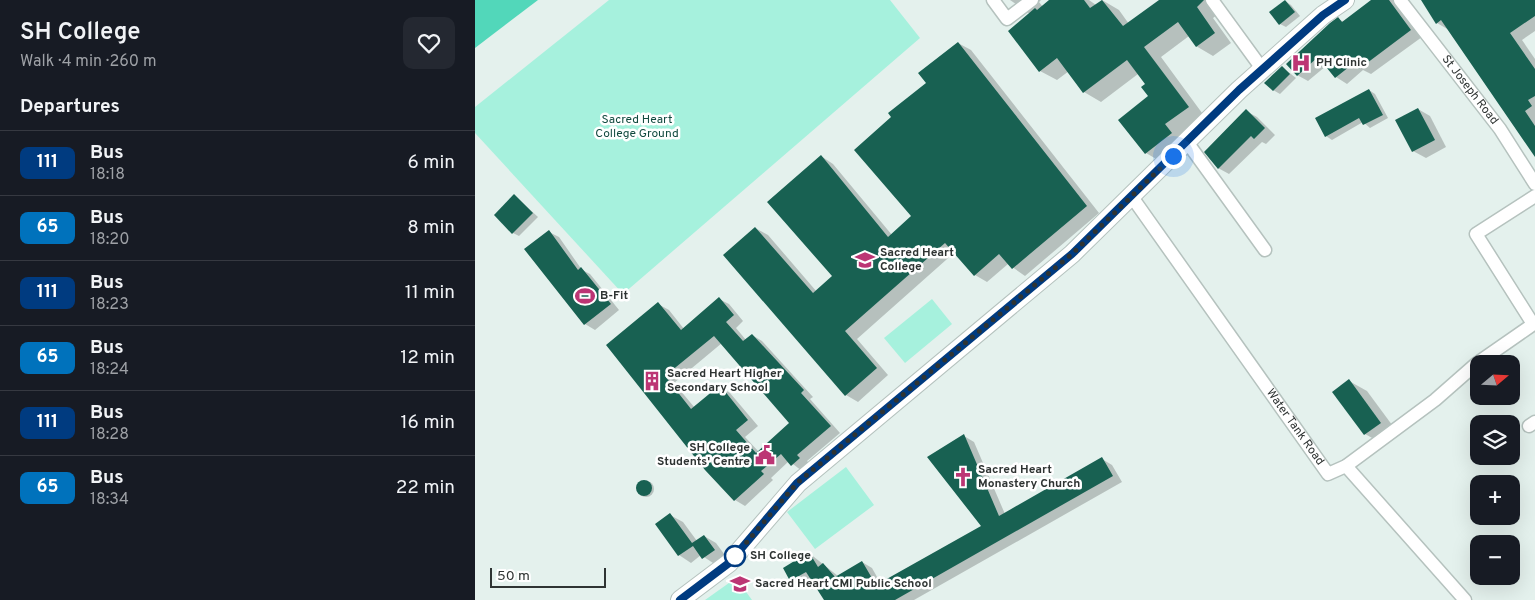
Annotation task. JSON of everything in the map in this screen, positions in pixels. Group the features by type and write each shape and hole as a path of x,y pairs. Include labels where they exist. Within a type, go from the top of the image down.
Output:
{"main road":[{"path":"680,600 729,563 797,483 1072,254 1239,90 1323,15 1345,0"}],"street":[{"path":"993,0 1007,19 1032,0"},
{"path":"1212,0 1263,70"},
{"name":"St Joseph Road","path":"1400,0 1500,129 1534,181"},
{"path":"1187,142 1265,250"},
{"path":"1534,323 1476,234 1535,196"},
{"name":"Water Tank Road","path":"1132,197 1328,474 1346,466 1435,400 1476,364 1534,323"},
{"path":"1346,466 1465,600"}],"green space":[{"name":"Sacred Heart College Ground","path":"609,0 890,0 920,38 623,294 475,133 475,107"},
{"path":"932,299 952,324 905,363 884,338"},
{"path":"846,467 874,505 815,549 787,512"},
{"path":"736,578 752,600 705,600"}],"shaded area":[{"path":"475,0 538,0 475,48"}],"building":[{"path":"1049,0 1084,0 1090,8 1102,0 1123,26 1159,0 1204,0 1197,7 1215,33 1196,47 1178,22 1144,47 1189,107 1165,124 1172,133 1145,154 1118,120 1148,96 1141,87 1145,84 1127,60 1083,93 1057,58 1039,72 1008,31 1035,8 1037,10"},
{"path":"1285,0 1295,12 1279,25 1269,12"},
{"path":"1371,0 1389,0 1411,30 1359,69 1354,63 1335,78 1318,57 1297,76 1286,64 1330,23 1338,17 1342,22"},
{"path":"1421,0 1535,0 1535,16 1510,33 1535,69 1535,96 1528,100 1532,106 1525,111 1535,126 1535,157 1441,20 1436,24"},
{"path":"958,42 1087,206 1012,269 999,254 974,276 945,243 845,331 877,368 845,396 723,255 755,227 813,293 832,276 767,202 821,155 888,237 911,216 854,150 891,117 888,113 926,83 918,73"},
{"path":"1282,66 1290,74 1273,91 1264,83"},
{"path":"1369,89 1383,115 1363,125 1359,118 1325,137 1315,118"},
{"path":"1418,108 1435,140 1412,152 1395,120"},
{"path":"1246,109 1265,128 1254,139 1251,136 1218,169 1204,152"},
{"path":"514,194 533,213 512,234 494,215"},
{"path":"549,230 578,270 581,267 611,304 584,325 524,249"},
{"path":"719,297 734,315 726,322 743,341 752,334 804,390 801,393 831,426 797,455 800,458 791,466 781,454 761,471 764,474 734,501 705,470 606,345 658,302 681,330","holes":["714,336 789,423 756,453 736,430 748,420 720,385 691,409 665,376"]},
{"path":"1349,379 1381,423 1364,435 1332,392"},
{"path":"964,434 999,516 1102,457 1113,476 895,600 824,600 806,572 790,581 783,568 809,552 818,567 823,563 835,577 862,561 876,585 981,526 927,457"},
{"path":"641,480 647,480 652,485 650,494 641,496 636,491 636,485"},
{"path":"670,513 692,543 704,535 715,550 702,559 693,546 678,556 655,524"}],"bus line":[{"name":"111","path":"680,600 729,563 797,483 1072,254 1239,90 1323,15 1345,0"}],"place":[{"name":"PH Clinic","path":"1301,63"},
{"name":"Sacred Heart College","path":"865,260"},
{"name":"B-Fit","path":"585,296"},
{"name":"Sacred Heart Higher Secondary School","path":"652,381"},
{"name":"SH College Students' Centre","path":"765,455"},
{"name":"Sacred Heart Monastery Church","path":"963,477"},
{"name":"SH College","path":"735,556"},
{"name":"Sacred Heart CMI Public School","path":"740,584"}],"route":[{"path":"735,556 797,483 1072,254 1173,156"}]}
